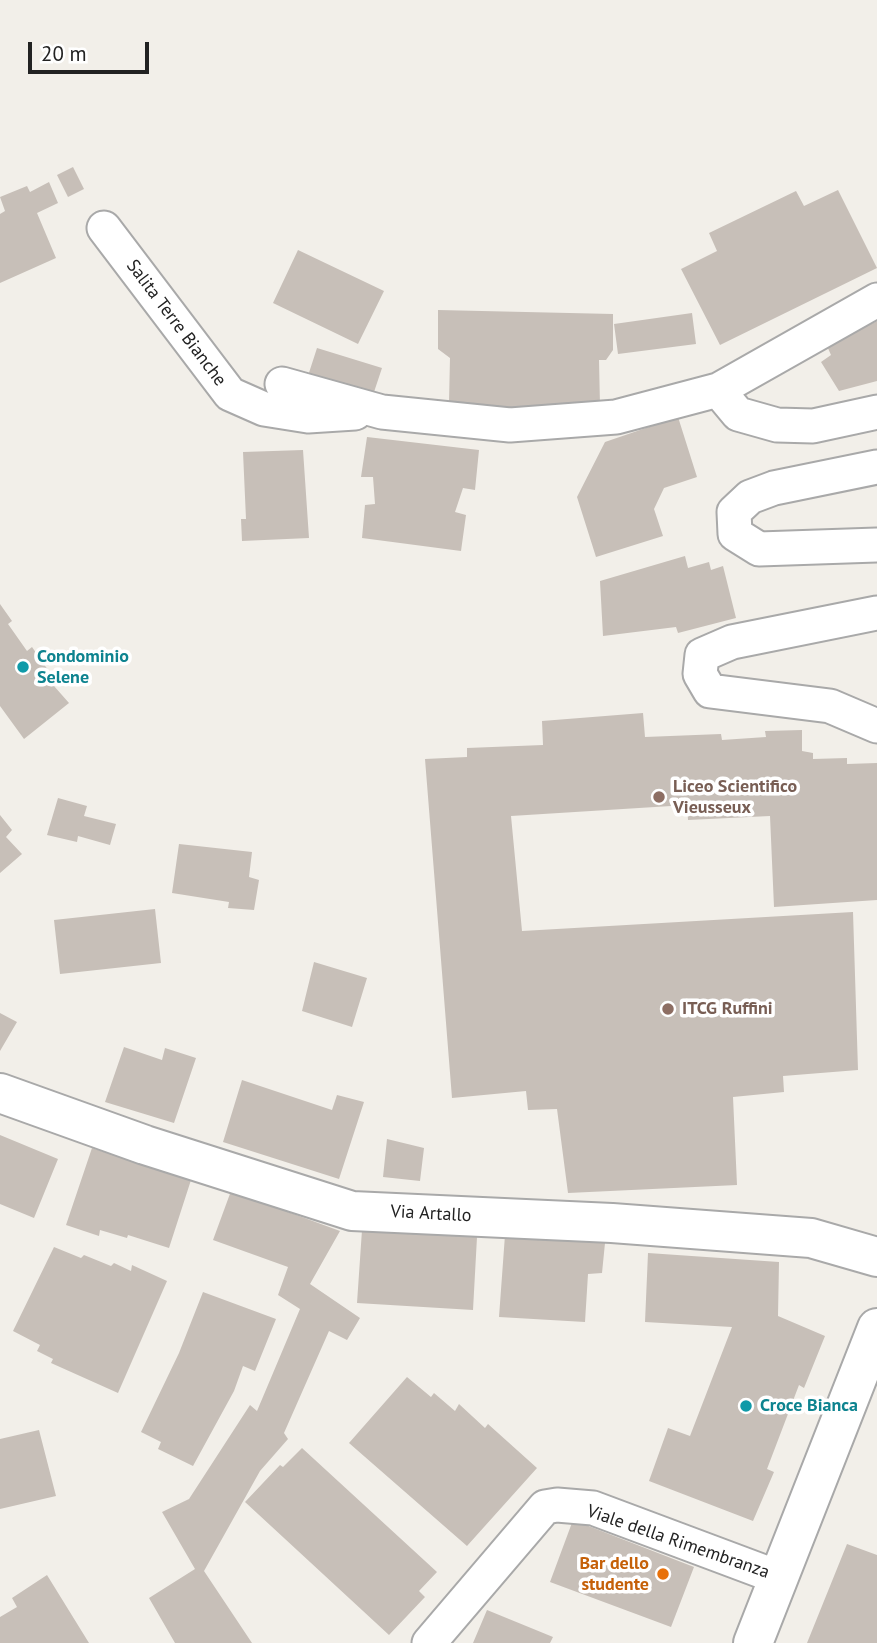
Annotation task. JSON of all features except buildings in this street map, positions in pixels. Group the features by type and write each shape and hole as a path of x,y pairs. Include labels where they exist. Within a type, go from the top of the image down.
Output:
{"street":[{"name":"Salita Terre Bianche","path":"104,228 230,394 264,409 308,416 382,412 510,425 616,416 718,390 877,300"},
{"name":"Salita Terre Bianche","path":"282,384 382,412"},
{"path":"718,390 738,414 777,425 813,426 877,412"},
{"path":"877,467 774,488 750,497 734,512 735,534 759,549 877,545"},
{"path":"877,613 732,642 702,655 700,674 710,691 830,706 877,726"},
{"name":"Via Artallo","path":"0,1093 145,1145 352,1211 612,1223 811,1238 877,1257"},
{"name":"Viale della Rimembranza","path":"753,1643 877,1328"},
{"name":"Viale della Rimembranza","path":"429,1643 545,1507 557,1505 593,1508 780,1578"}],"place":[{"name":"Condominio Selene","path":"23,667"},
{"name":"Liceo Scientifico Vieusseux","path":"659,797"},
{"name":"ITCG Ruffini","path":"668,1009"},
{"name":"Croce Bianca","path":"746,1406"},
{"name":"Bar dello studente","path":"663,1574"}]}
